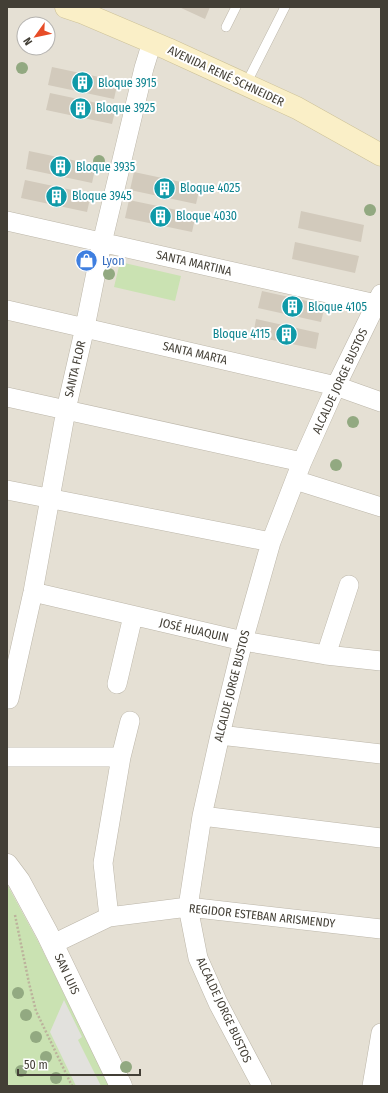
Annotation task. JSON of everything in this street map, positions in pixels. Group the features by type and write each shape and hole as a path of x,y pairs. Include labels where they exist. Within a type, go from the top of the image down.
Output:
{"main road":[{"name":"AVENIDA RENÉ SCHNEIDER","path":"76,9 297,108 381,155"}],"street":[{"name":"SANTA FLOR","path":"8,699 33,592 66,410 102,243 144,68 152,42"},
{"name":"SANTA MARTINA","path":"7,221 102,243 379,301"},
{"name":"ALCALDE JORGE BUSTOS","path":"262,1086 218,1003 198,958 188,907 202,816 220,735 270,542 302,462 336,386 379,301"},
{"name":"SANTA MARTA","path":"7,310 336,386 381,402"},
{"path":"7,397 302,462"},
{"path":"295,480 381,507"},
{"path":"7,490 270,542"},
{"path":"326,655 349,585"},
{"name":"JOSÉ HUAQUIN","path":"33,592 243,642 326,655 381,661"},
{"path":"117,684 133,616"},
{"path":"109,917 102,863 121,757 130,721"},
{"path":"220,735 381,754"},
{"path":"7,757 121,757"},
{"path":"202,816 381,838"},
{"name":"SAN LUIS","path":"7,865 19,881 53,944 121,1086"},
{"name":"REGIDOR ESTEBAN ARISMENDY","path":"53,944 109,917 188,907 381,929"},
{"path":"372,1086 381,1033"}],"lane":[{"path":"226,27 236,7"},
{"path":"246,84 285,7"}],"path":[{"path":"15,915 36,1011 72,1086"}],"shaded area":[{"path":"7,7 381,7 381,1086 109,1086 39,943 7,884"},
{"path":"64,1000 82,1037 78,1040 101,1086 76,1086 50,1032"}],"green space":[{"path":"120,262 181,276 175,301 114,287"},
{"path":"7,884 39,943 109,1086 7,1086"}],"building":[{"path":"179,7 210,7 205,19"},
{"name":"Bloque 3915","path":"52,67 118,81 114,99 48,85"},
{"name":"Bloque 3925","path":"50,93 116,107 112,124 46,110"},
{"name":"Bloque 3935","path":"29,151 96,165 92,183 26,169"},
{"name":"Bloque 4025","path":"134,172 200,186 196,204 130,190"},
{"name":"Bloque 3945","path":"25,180 91,194 87,212 21,198"},
{"name":"Bloque 4030","path":"129,200 196,214 192,232 125,218"},
{"path":"301,211 364,225 361,242 298,228"},
{"path":"295,242 359,256 355,273 292,259"},
{"name":"Bloque 4105","path":"262,291 325,305 321,322 258,308"},
{"name":"Bloque 4115","path":"256,319 319,333 316,349 253,336"}],"place":[{"name":"Bloque 3915","path":"83,83"},
{"name":"Bloque 3925","path":"81,108"},
{"name":"Bloque 3935","path":"61,167"},
{"name":"Bloque 4025","path":"165,188"},
{"name":"Bloque 3945","path":"56,196"},
{"name":"Bloque 4030","path":"161,216"},
{"name":"Lyon","path":"87,261"},
{"name":"Bloque 4105","path":"292,307"},
{"name":"Bloque 4115","path":"286,334"}]}
